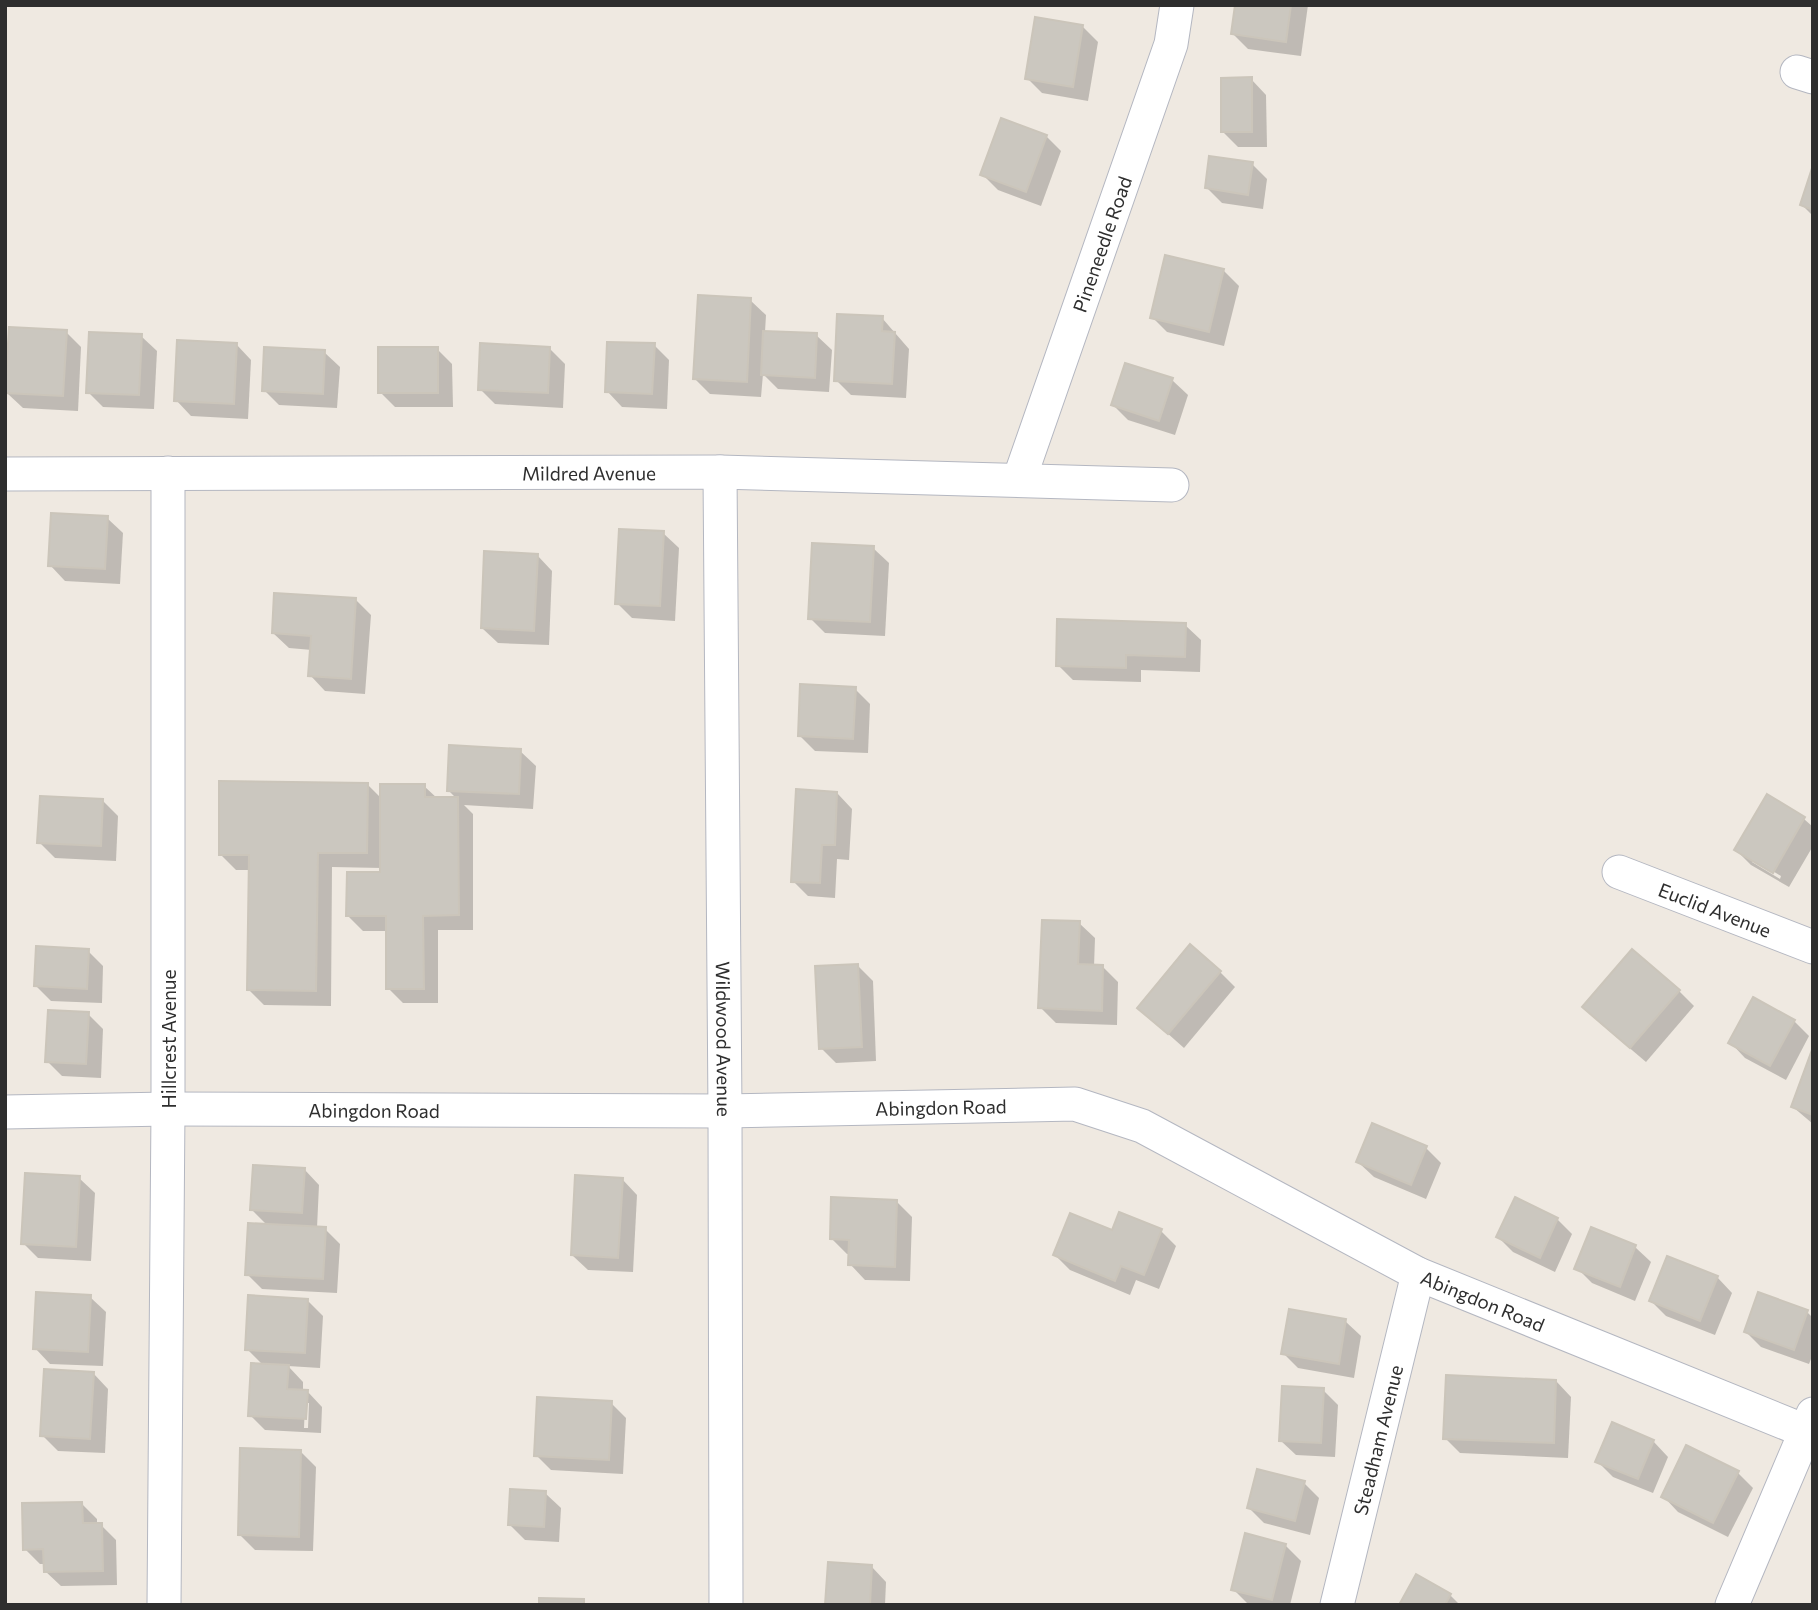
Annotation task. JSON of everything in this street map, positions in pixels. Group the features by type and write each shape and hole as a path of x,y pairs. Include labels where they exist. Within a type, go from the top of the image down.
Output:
{"street":[{"name":"Pineneedle Road","path":"1019,480 1171,44 1177,5"},
{"name":"Mildred Avenue","path":"5,474 720,472 1172,485"},
{"name":"Wildwood Avenue","path":"720,472 726,1605"},
{"name":"Hillcrest Avenue","path":"164,1605 168,1109 168,473"},
{"name":"Euclid Avenue","path":"1619,872 1813,947"},
{"name":"Abingdon Road","path":"5,1112 168,1109 725,1111 1075,1104 1142,1126 1418,1274 1809,1423"},
{"name":"Steadham Avenue","path":"1337,1605 1418,1274"},
{"path":"1732,1605 1809,1423"}],"building":[{"path":"1235,5 1291,5 1286,42 1231,34"},
{"path":"1035,17 1083,25 1073,87 1025,79"},
{"path":"1252,77 1252,132 1221,132 1221,78"},
{"path":"1001,118 1047,135 1026,192 980,175"},
{"path":"1209,156 1253,162 1248,195 1205,188"},
{"path":"1813,165 1813,210 1800,205"},
{"path":"1165,255 1224,269 1209,332 1150,318"},
{"path":"698,295 751,298 747,382 693,379"},
{"path":"837,314 883,316 882,331 895,332 892,384 834,381"},
{"path":"9,327 67,330 63,396 5,393"},
{"path":"763,331 817,333 815,378 761,375"},
{"path":"89,332 142,334 139,395 86,393"},
{"path":"177,340 237,343 234,404 174,401"},
{"path":"607,342 655,343 652,394 605,392"},
{"path":"480,343 550,347 548,393 478,390"},
{"path":"264,347 325,350 323,394 262,391"},
{"path":"378,347 438,347 438,393 378,393"},
{"path":"1125,363 1173,378 1159,421 1111,405"},
{"path":"51,513 108,516 105,569 48,566"},
{"path":"619,529 664,531 660,606 615,604"},
{"path":"812,543 874,546 870,622 808,619"},
{"path":"484,551 538,554 534,631 481,628"},
{"path":"274,593 356,598 351,679 308,676 311,636 272,633"},
{"path":"1057,619 1186,623 1185,657 1126,655 1126,668 1056,666"},
{"path":"800,684 856,687 853,739 798,736"},
{"path":"449,745 521,749 519,794 447,791"},
{"path":"219,781 368,783 367,853 318,853 316,991 247,990 249,855 219,855"},
{"path":"380,784 425,784 425,797 458,797 459,915 423,916 424,989 386,989 386,916 346,916 347,872 380,872"},
{"path":"796,789 837,792 835,845 822,845 820,883 791,882"},
{"path":"1767,794 1805,817 1773,873 1734,850"},
{"path":"40,796 103,799 101,846 37,843"},
{"path":"1042,920 1080,921 1078,964 1103,965 1102,1011 1038,1008"},
{"path":"1190,944 1221,971 1168,1034 1137,1008"},
{"path":"36,946 89,949 87,989 34,986"},
{"path":"1632,949 1680,990 1630,1048 1582,1007"},
{"path":"858,964 862,1047 819,1049 815,966"},
{"path":"1753,997 1795,1020 1770,1066 1728,1043"},
{"path":"48,1010 89,1012 86,1064 45,1062"},
{"path":"1813,1047 1813,1115 1791,1107"},
{"path":"1372,1123 1427,1146 1411,1185 1356,1162"},
{"path":"253,1165 305,1168 302,1213 250,1210"},
{"path":"25,1173 80,1176 76,1247 21,1244"},
{"path":"575,1175 623,1178 618,1258 571,1255"},
{"path":"831,1197 897,1200 895,1267 848,1265 849,1240 830,1239"},
{"path":"1515,1197 1558,1218 1540,1258 1496,1237"},
{"path":"1119,1212 1162,1229 1144,1275 1121,1266 1115,1281 1053,1255 1070,1213 1112,1230"},
{"path":"248,1223 326,1227 323,1279 245,1275"},
{"path":"1591,1227 1636,1245 1620,1287 1574,1269"},
{"path":"1667,1256 1718,1276 1700,1321 1649,1301"},
{"path":"36,1292 91,1295 88,1352 33,1349"},
{"path":"1758,1292 1808,1310 1794,1350 1744,1332"},
{"path":"248,1295 308,1299 305,1353 245,1350"},
{"path":"1289,1309 1346,1319 1339,1364 1281,1354"},
{"path":"251,1363 289,1365 287,1389 308,1390 306,1419 248,1416"},
{"path":"44,1369 94,1372 90,1439 40,1436"},
{"path":"1446,1375 1556,1380 1554,1443 1443,1439"},
{"path":"1282,1386 1324,1388 1321,1443 1279,1441"},
{"path":"537,1397 612,1401 609,1460 534,1456"},
{"path":"1612,1422 1654,1440 1638,1479 1595,1462"},
{"path":"1686,1445 1739,1471 1713,1523 1661,1497"},
{"path":"240,1448 301,1450 299,1537 238,1535"},
{"path":"1257,1469 1305,1481 1295,1521 1247,1508"},
{"path":"510,1489 546,1491 544,1527 508,1525"},
{"path":"82,1502 83,1523 102,1523 103,1571 44,1572 43,1549 23,1550 22,1503"},
{"path":"1245,1533 1286,1544 1272,1600 1231,1590"},
{"path":"828,1562 872,1565 870,1605 825,1605"},
{"path":"1416,1574 1451,1594 1445,1605 1399,1605"},
{"path":"539,1598 584,1599 584,1605 539,1605"}]}
